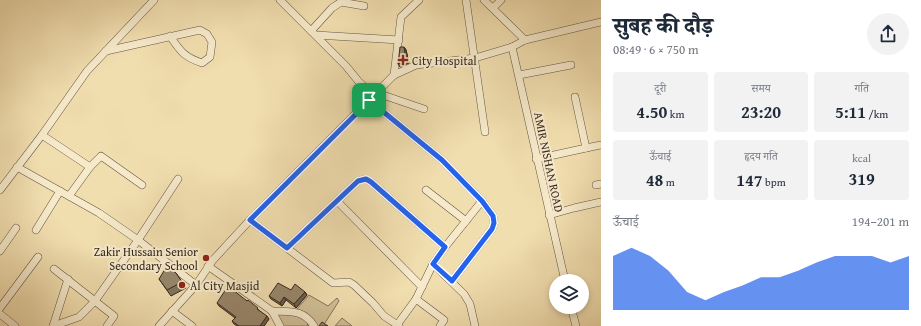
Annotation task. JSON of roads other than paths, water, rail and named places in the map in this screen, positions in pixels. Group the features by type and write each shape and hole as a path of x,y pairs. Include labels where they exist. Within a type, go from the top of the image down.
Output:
{"street":[{"path":"0,190 42,135 86,71 154,0"},
{"path":"280,0 346,66 359,82 442,160 482,201 493,216 494,223 492,229 452,281"},
{"path":"394,75 401,17 419,0"},
{"path":"466,0 485,132"},
{"path":"484,0 525,40"},
{"path":"493,8 501,0"},
{"path":"314,33 332,8 341,2 364,6"},
{"path":"159,326 196,285 208,266 250,220 394,75 416,65 475,58 512,46 525,40 601,22"},
{"path":"106,51 170,36 200,30 207,34 212,42 210,57 202,63 188,58 170,36"},
{"path":"314,33 399,40"},
{"name":"AMIR NISHAN ROAD","path":"512,46 536,159 563,274"},
{"path":"519,75 571,65"},
{"path":"374,96 424,110"},
{"path":"575,97 586,148"},
{"path":"42,135 90,167"},
{"path":"536,159 601,145"},
{"path":"69,196 90,167 101,156 142,185"},
{"path":"17,167 99,213 138,240 196,285"},
{"path":"53,326 78,317 95,301 138,240 178,179"},
{"path":"287,248 358,181 366,179 445,247"},
{"path":"426,190 466,221"},
{"path":"36,230 60,191"},
{"path":"337,201 422,287"},
{"path":"250,220 332,283 349,282 354,285 384,316 398,325 416,299 433,264 482,201"},
{"path":"549,215 601,202"},
{"path":"0,251 16,228"},
{"path":"0,308 38,257"},
{"path":"433,264 464,294 470,304 475,326"},
{"path":"208,266 272,311 280,326"},
{"path":"54,269 114,316 107,326"},
{"path":"53,326 68,279"},
{"path":"416,299 444,320 440,326"},
{"path":"172,311 192,326"},
{"path":"272,311 298,312 303,314 314,326"},
{"path":"0,314 15,326"},
{"path":"573,314 576,326"}],"place":[{"name":"City Hospital","path":"403,60"},
{"name":"Zakir Hussain Senior Secondary School","path":"206,258"},
{"name":"Al City Masjid","path":"182,285"}]}
